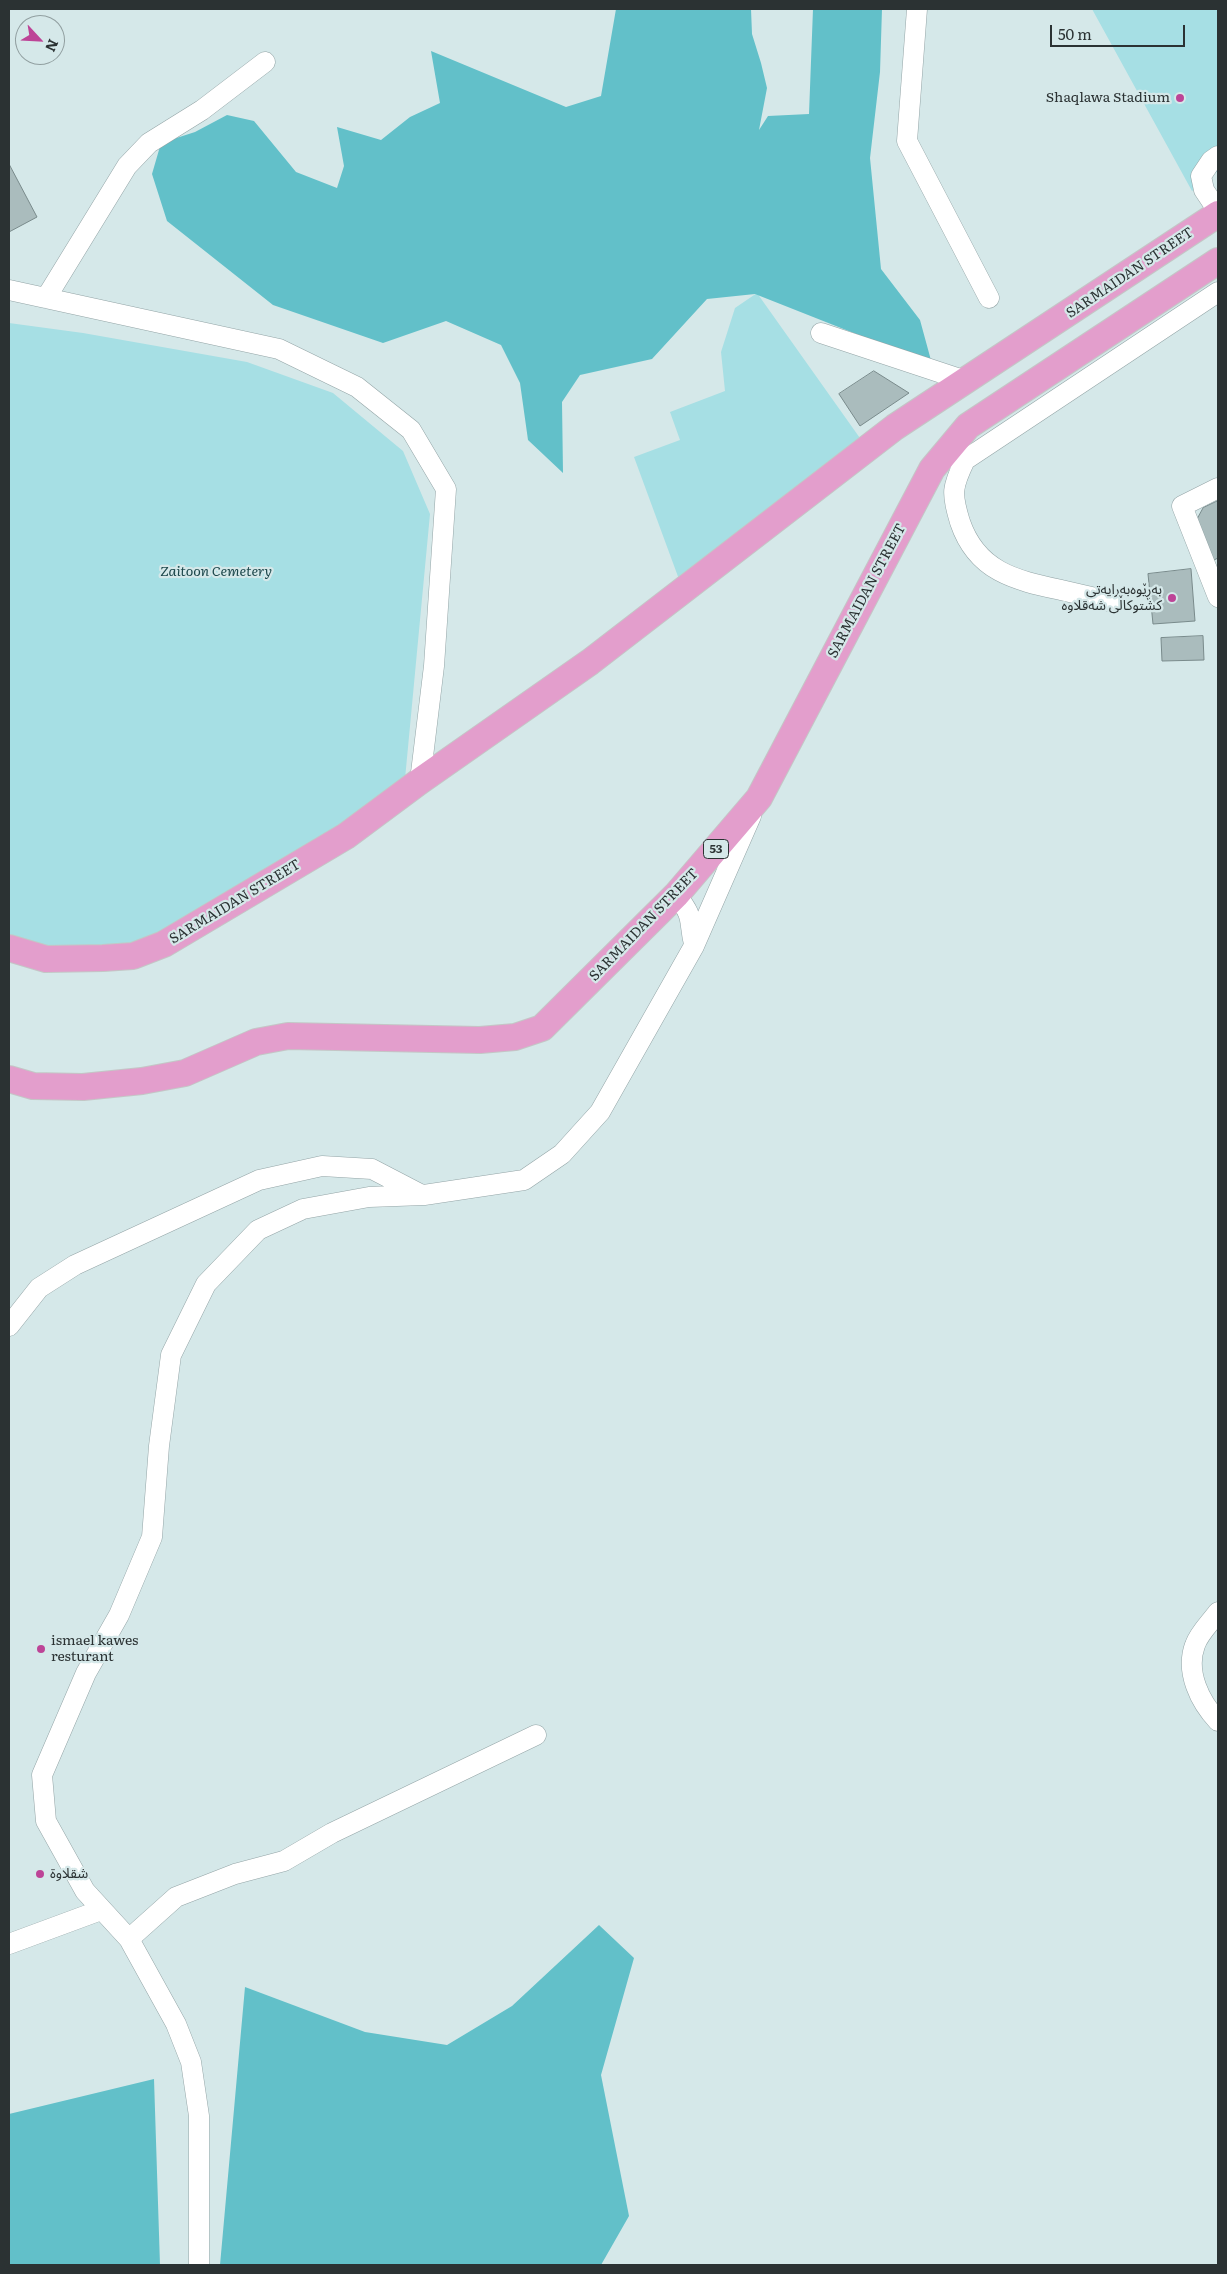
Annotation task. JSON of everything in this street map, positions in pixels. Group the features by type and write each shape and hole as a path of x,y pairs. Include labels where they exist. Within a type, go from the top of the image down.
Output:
{"main road":[{"name":"SARMAIDAN STREET","path":"9,948 46,959 133,956 164,944 346,836 420,781 590,662 895,427 1218,213"},
{"name":"SARMAIDAN STREET","path":"9,1079 33,1086 83,1087 142,1081 185,1073 256,1042 288,1036 480,1040 515,1037 542,1028 676,895 759,798 932,469 968,426 1218,261"}],"street":[{"path":"918,9 907,141 989,298"},
{"path":"46,298 127,166 149,144 202,110 265,62"},
{"path":"1218,156 1211,161 1201,176 1204,190 1218,213"},
{"path":"9,290 279,349 357,387 411,430 446,489 434,666 420,781"},
{"path":"1113,602 1028,584 998,572 980,556 965,538 955,506 954,484 965,460 1218,292"},
{"path":"821,333 966,381"},
{"path":"1218,488 1182,506 1218,597"},
{"path":"198,2265 199,2116 191,2062 176,2024 129,1940 85,1891 46,1821 42,1775 86,1673 119,1615 152,1537 159,1446 171,1355 206,1284 258,1230 303,1210 369,1197 424,1195 524,1180 562,1154 600,1112 694,946 759,798"},
{"path":"676,895 692,920 694,946"},
{"path":"9,1326 39,1288 75,1265 259,1180 322,1166 372,1168 424,1195"},
{"path":"1218,1612 1196,1643 1192,1660 1193,1676 1198,1692 1218,1721"},
{"path":"129,1940 176,1898 235,1874 284,1861 332,1833 536,1735"},
{"path":"9,1944 101,1910"}],"green space":[{"name":"Shaqlawa Stadium","path":"1092,9 1218,9 1218,171 1192,191"},
{"path":"757,293 867,448 680,582 634,457 680,440 670,412 725,391 721,352 735,308"},
{"name":"Zaitoon Cemetery","path":"9,323 83,333 247,362 333,393 403,451 430,514 405,779 274,875 130,953 56,953 9,936"}],"shaded area":[{"path":"616,9 751,9 752,34 767,88 759,130 768,116 809,114 813,9 882,9 880,72 870,158 881,269 920,320 932,364 755,294 707,299 652,359 580,375 562,402 563,473 528,440 520,383 501,345 446,321 383,343 273,305 167,221 152,174 161,143 195,132 227,115 254,121 296,172 337,188 344,166 337,127 381,140 410,117 440,103 431,51 566,107 601,96"},
{"path":"599,1925 634,1958 601,2075 629,2216 601,2265 220,2265 245,1987 365,2032 447,2045 512,2006"},
{"path":"154,2079 160,2265 9,2265 9,2114"}],"building":[{"path":"9,164 37,217 9,232"},
{"path":"874,371 909,393 860,426 839,394"},
{"path":"1218,501 1218,558 1212,561 1197,519 1203,508"},
{"name":"بەڕێوەبەرایەتی کشتوکاڵی شەقلاوە","path":"1191,569 1195,621 1153,624 1148,574"},
{"path":"1203,636 1204,660 1162,661 1161,638"}],"place":[{"name":"Shaqlawa Stadium","path":"1180,98"},
{"name":"بەڕێوەبەرایەتی کشتوکاڵی شەقلاوە","path":"1172,598"},
{"name":"ismael kawes resturant","path":"41,1649"},
{"name":"شقلاوة","path":"40,1874"}]}
